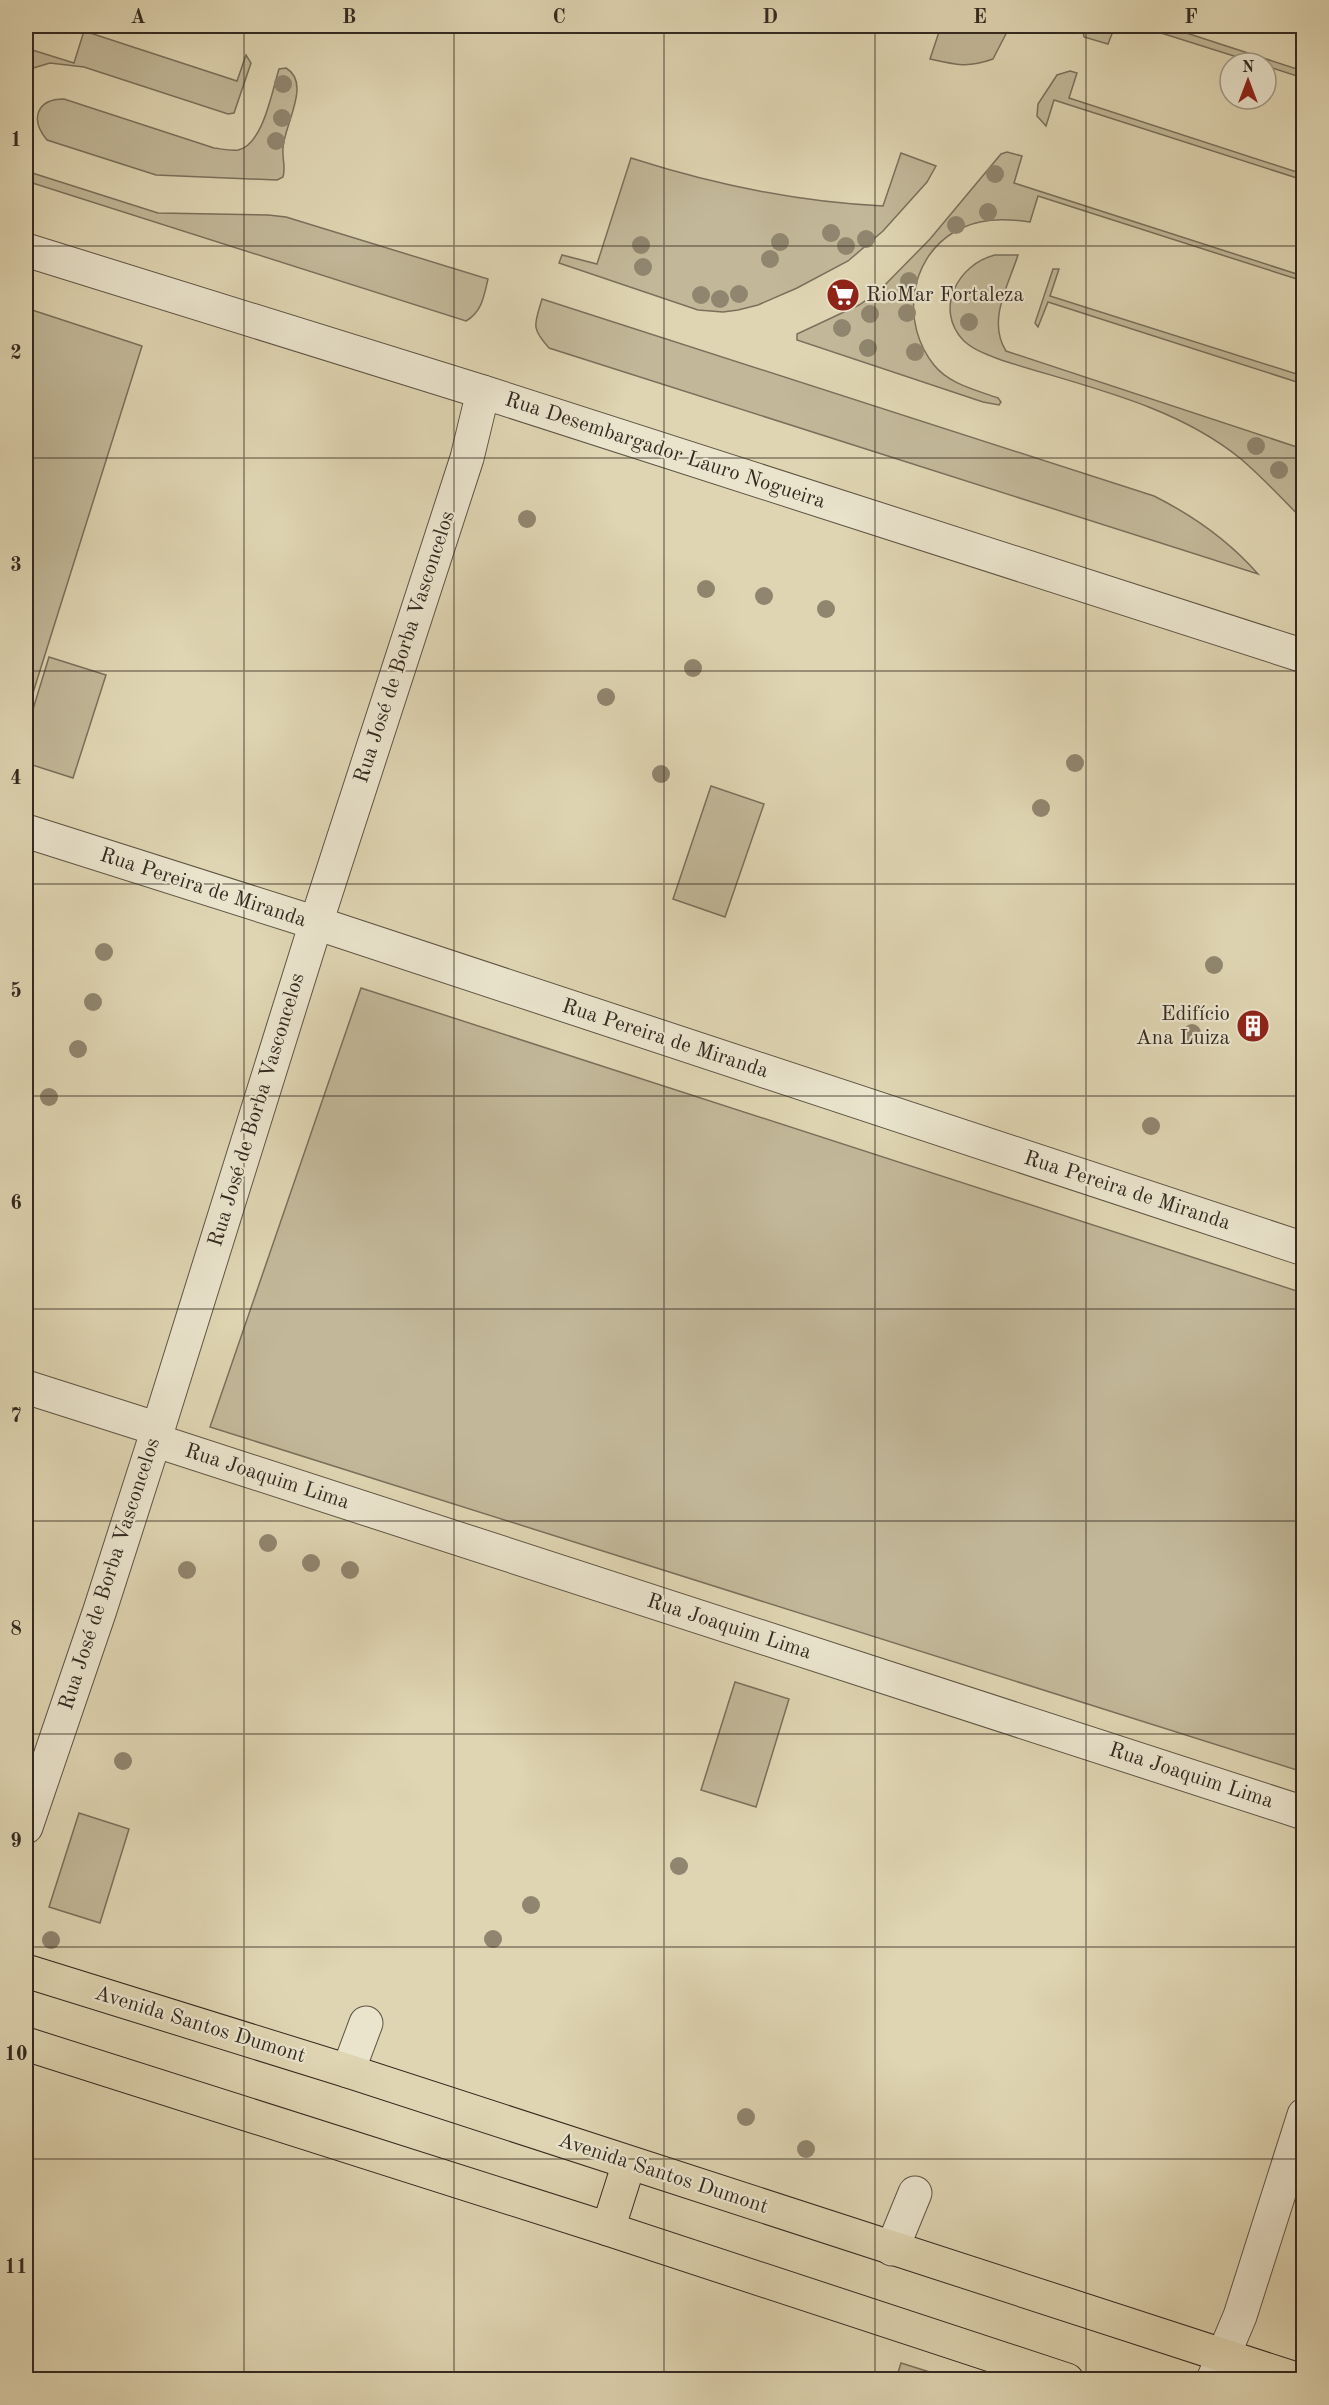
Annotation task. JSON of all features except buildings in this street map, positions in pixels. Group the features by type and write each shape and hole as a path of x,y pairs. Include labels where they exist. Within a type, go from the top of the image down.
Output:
{"main road":[{"name":"Avenida Santos Dumont","path":"26,1971 348,2071 892,2249 1218,2367 1299,2379"},
{"path":"26,2043 1067,2379"},
{"path":"608,2229 629,2163"}],"street":[{"name":"Rua Desembargador Lauro Nogueira","path":"26,250 483,392 1304,656"},
{"name":"Rua José de Borba Vasconcelos","path":"26,1827 100,1610 156,1435 316,923 467,458 483,392"},
{"name":"Rua Pereira de Miranda","path":"26,831 316,923 1304,1249"},
{"name":"Rua Joaquim Lima","path":"26,1388 156,1435 1304,1813"},
{"path":"348,2071 366,2023"},
{"path":"1218,2367 1240,2316 1304,2115"},
{"path":"892,2249 915,2193"}],"shaded area":[{"path":"941,26 1010,26 993,59 962,65 930,59"},
{"path":"1089,26 1115,26 1108,44 1084,37 1083,31"},
{"path":"1139,26 1165,26 1242,51 1218,51"},
{"path":"84,31 237,81 246,55 251,63 234,113 228,114 84,67 50,63 30,69 26,73 26,48 74,63"},
{"path":"1278,63 1303,71 1303,78 1278,70"},
{"path":"286,68 293,75 297,84 297,94 284,139 283,177 277,180 156,175 47,140 39,125 39,112 42,107 55,100 64,99 214,148 238,150 247,146 260,128 270,103 279,69"},
{"path":"1070,71 1077,73 1069,98 1303,174 1303,180 1054,100 1046,126 1037,116 1038,104 1057,75"},
{"path":"1007,152 1022,156 1014,183 1303,276 1303,281 1038,196 1030,222 1000,220 981,222 954,232 939,244 927,259 914,294 917,331 923,349 934,365 955,382 998,398 1001,402 999,405 983,402 797,340 797,334 859,305 879,291 930,239 1001,154"},
{"path":"901,153 936,166 927,182 883,231 848,261 797,288 758,305 723,312 698,310 559,263 562,255 597,264 631,158 724,184 787,196 883,206"},
{"path":"26,171 158,213 286,217 488,279 479,308 466,321 26,181"},
{"path":"995,255 1018,255 1001,303 999,316 998,328 1006,351 1303,449 1303,520 1241,459 1215,440 1187,424 1157,410 1095,388 1001,360 967,344 955,328 951,315 954,289 970,268"},
{"path":"1053,269 1059,269 1050,296 1303,376 1303,384 1048,302 1038,327 1035,323"},
{"path":"542,299 1154,496 1210,530 1258,574 549,348 539,335 536,325"},
{"path":"26,308 142,346 26,715"},
{"path":"49,657 106,675 73,778 26,763 26,732"},
{"path":"711,786 764,804 725,917 673,899"},
{"path":"361,988 1303,1293 1303,1772 210,1427"},
{"path":"735,1682 789,1699 756,1807 701,1790"},
{"path":"79,1813 129,1829 100,1923 49,1907"},
{"path":"901,2363 952,2379 896,2379"}],"place":[{"name":"RioMar Fortaleza","path":"843,295"},
{"name":"Edifício Ana Luiza","path":"1253,1026"}]}
